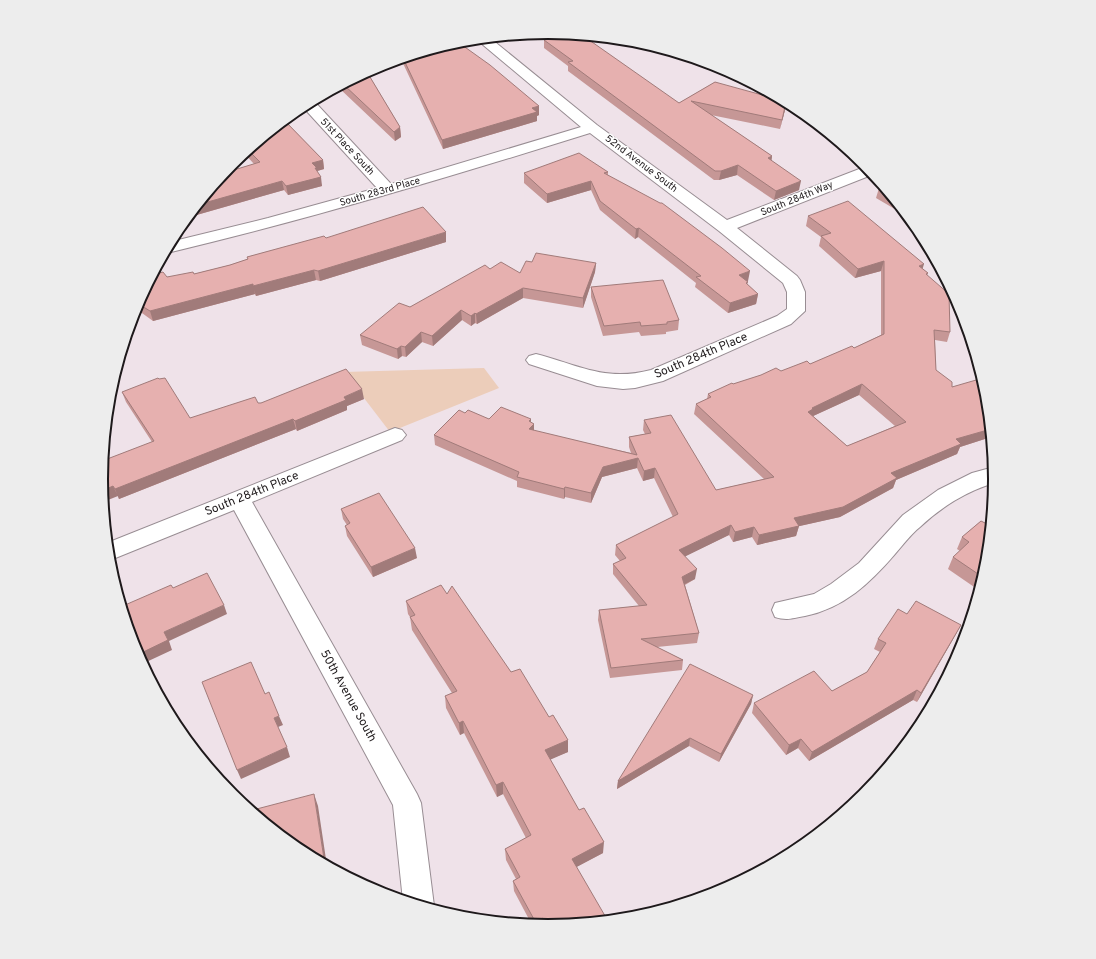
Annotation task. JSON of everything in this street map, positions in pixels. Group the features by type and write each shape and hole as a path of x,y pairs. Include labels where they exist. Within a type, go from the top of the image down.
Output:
{"street":[{"name":"52nd Avenue South","path":"489,43 592,128 725,227 791,280 796,292"},
{"name":"51st Place South","path":"312,108 388,190"},
{"name":"South 283rd Place","path":"175,246 232,233 388,190 592,128"},
{"name":"South 284th Way","path":"725,227 863,173"},
{"name":"South 284th Place","path":"536,360 588,377 610,381 634,381 656,376 784,320 796,311 796,292"},
{"name":"South 284th Place","path":"113,550 395,435"},
{"path":"784,610 818,603 840,591 867,570 910,521 946,496 980,479 988,477"},
{"name":"50th Avenue South","path":"239,499 406,803 419,901"}],"shaded area":[{"path":"484,368 499,388 390,432 344,372"}],"building":[{"path":"544,40 591,42 679,103 715,82 763,95 785,108 782,120 691,101 772,156 768,158 801,181 776,191 738,165 721,171 715,171 568,62 573,61"},
{"path":"464,47 490,65 539,106 532,108 537,112 442,140 405,62"},
{"path":"370,77 400,127 394,132 347,88"},
{"path":"288,124 323,160 312,163 317,168 315,168 321,177 286,186 282,181 206,202 236,169 260,162 252,154"},
{"path":"579,153 608,172 604,173 662,203 722,248 750,271 739,275 748,282 746,283 758,294 730,303 696,277 701,276 639,228 636,229 600,201 591,181 547,194 524,173"},
{"path":"848,201 924,264 919,266 946,291 949,298 950,332 934,330 936,370 952,382 952,387 977,380 986,430 956,439 961,444 891,473 897,478 843,507 794,518 799,526 759,535 754,527 735,532 731,525 679,550 697,569 682,577 699,633 641,639 683,660 611,668 599,610 647,605 613,564 626,558 616,545 678,514 655,468 644,471 638,458 603,467 591,493 565,487 564,489 517,477 519,472 434,435 459,410 465,413 468,410 489,419 501,407 531,419 529,421 534,424 529,429 637,455 629,437 651,433 644,420 671,415 716,490 774,477 696,404 711,397 708,394 732,383 733,384 761,375 776,368 781,371 807,361 810,364 852,346 854,348 884,334 884,261 858,269 821,236 831,233 808,216","holes":["862,384 906,422 847,446 808,412 813,409 812,408"]},
{"path":"423,207 446,232 318,271 314,270 253,286 253,284 150,311 143,307 159,273 163,272 167,277 193,272 194,274 230,265 248,259 247,257 324,236 326,238"},
{"path":"536,253 596,263 583,298 523,288 471,316 461,310 432,336 421,332 405,347 401,346 397,349 360,335 399,303 410,307 485,265 490,269 501,262 520,273 526,261 532,262"},
{"path":"663,280 679,320 667,322 667,324 641,326 640,322 604,326 591,287"},
{"path":"346,369 362,389 344,397 346,400 295,421 293,419 115,489 113,486 108,488 108,459 154,441 122,392 158,378 165,378 190,418 255,397 258,403"},
{"path":"379,493 415,548 371,567 345,526 350,523 341,509"},
{"path":"981,521 987,522 985,537 978,574 953,557 969,542 962,537"},
{"path":"207,573 224,605 164,632 168,640 143,652 126,605 171,585 173,588"},
{"path":"441,585 447,594 452,586 511,672 520,669 549,717 553,715 568,740 545,750 579,810 584,808 604,842 572,859 605,916 577,919 548,920 544,920 543,918 541,920 534,920 513,881 520,877 505,849 531,835 503,782 496,785 463,721 459,723 445,696 457,691 410,617 415,615 406,601"},
{"path":"916,601 961,625 921,693 917,690 812,752 801,739 789,745 754,703 814,671 832,691 867,672 886,643 878,639 898,609 907,614"},
{"path":"251,662 265,694 269,692 279,716 274,718 287,747 237,770 202,682"},
{"path":"690,664 753,695 721,754 690,738 618,781"},
{"path":"314,794 324,859 303,846 256,809"}]}
